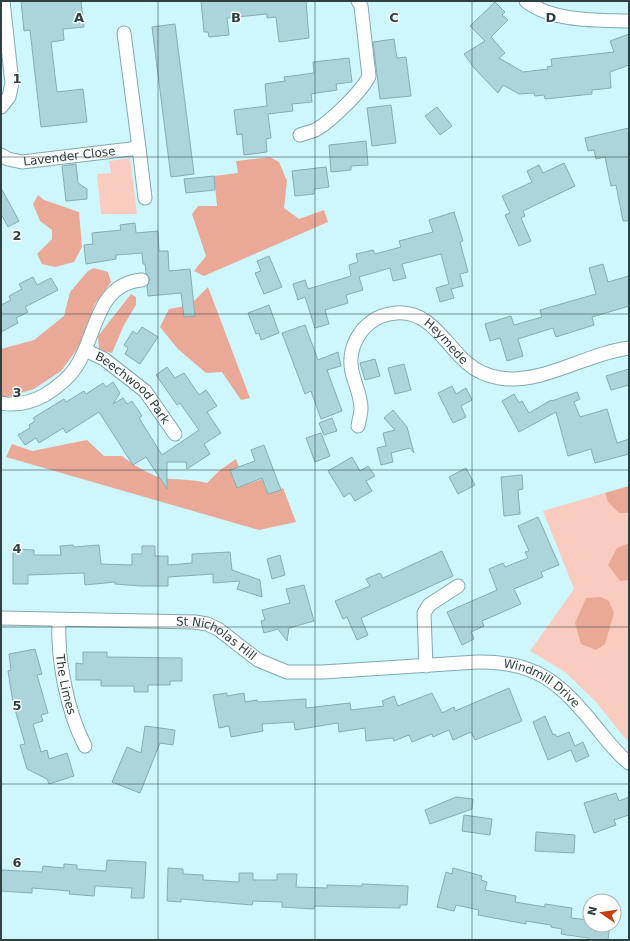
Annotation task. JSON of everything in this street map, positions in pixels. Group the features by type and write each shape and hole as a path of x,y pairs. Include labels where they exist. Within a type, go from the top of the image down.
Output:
{"street":[{"path":"1,107 9,96 12,83 3,1"},
{"path":"300,135 318,128 357,94 365,85 369,76 361,6 358,1"},
{"path":"526,1 532,6 551,13 569,17 629,21"},
{"path":"124,33 145,198"},
{"name":"Lavender Close","path":"1,155 8,159 22,162 139,148"},
{"name":"Beechwood Park","path":"1,403 9,405 26,402 51,391 76,367 85,350 97,317 106,301 117,288 130,281 142,280"},
{"name":"Heymede","path":"358,426 361,407 351,369 351,357 354,345 367,325 376,318 388,314 407,314 425,320 467,363 478,370 500,378 525,378 613,350 629,348"},
{"name":"Beechwood Park","path":"85,350 104,359 145,391 175,434"},
{"path":"426,666 424,613 429,605 458,586"},
{"name":"St Nicholas Hill","path":"1,618 195,622 207,624 218,629 258,660 287,672 323,672 426,666"},
{"name":"The Limes","path":"59,620 58,643 66,685 74,722 85,746"},
{"name":"Windmill Drive","path":"426,666 498,662 518,665 552,680 568,694 608,742 629,763"}],"shaded area":[{"path":"270,157 279,162 287,181 284,208 299,219 324,210 328,222 204,276 194,271 206,256 192,214 198,206 217,206 214,176 238,173 236,161"},
{"path":"130,158 137,214 101,214 97,174 111,173 109,161"},
{"path":"38,195 44,200 79,212 82,247 74,262 55,267 42,264 37,254 52,239 52,230 40,221 33,204"},
{"path":"94,268 108,272 111,282 95,304 81,344 61,371 34,389 7,397 1,396 1,349 34,340 64,316 70,292 88,271"},
{"path":"208,287 250,398 241,400 222,372 206,373 178,349 160,327 169,309 190,305"},
{"path":"131,294 136,297 136,305 124,325 112,353 99,350 98,336"},
{"path":"87,440 104,456 122,456 131,463 153,475 163,478 207,483 220,470 236,459 239,467 237,488 262,479 268,494 283,488 296,522 259,530 6,457 12,444 32,451"},
{"path":"629,486 629,743 595,701 565,672 530,651 574,589 543,511"},
{"path":"629,486 629,513 619,513 608,502 605,493"},
{"path":"629,543 629,580 620,581 608,565 617,548"},
{"path":"601,597 609,601 614,613 605,644 596,650 581,644 575,623 586,598"}],"building":[{"path":"21,1 81,1 84,27 63,29 64,40 51,42 57,92 83,89 87,122 41,127 30,30 24,31"},
{"path":"201,1 306,1 309,38 279,42 276,17 267,18 267,14 227,18 229,35 209,37 208,32 204,32"},
{"path":"495,2 505,12 502,15 508,20 491,37 505,53 499,58 523,72 548,69 547,67 552,66 551,59 614,52 610,41 629,34 629,65 610,72 611,88 592,90 592,94 545,99 544,95 535,96 534,93 519,94 503,85 498,93 475,69 464,54 485,41 470,26"},
{"path":"175,24 194,174 171,177 152,27"},
{"path":"394,39 397,58 406,57 411,96 380,99 373,42"},
{"path":"349,58 352,82 336,84 337,90 311,94 312,102 292,104 293,111 268,114 271,138 266,139 267,152 244,155 242,134 237,135 234,110 267,106 265,84 285,81 284,77 314,73 313,62"},
{"path":"391,105 396,143 372,146 367,108"},
{"path":"437,107 452,126 440,135 425,116"},
{"path":"629,128 629,221 623,221 616,185 611,186 605,157 596,159 594,150 588,151 585,138"},
{"path":"366,141 368,165 351,166 351,170 331,172 329,145"},
{"path":"564,163 575,186 523,211 525,216 521,218 531,241 519,246 505,215 510,213 502,196 532,182 527,171 539,165 543,173"},
{"path":"76,164 78,183 87,189 87,199 66,201 62,166"},
{"path":"326,167 329,187 314,189 314,194 295,196 292,171"},
{"path":"214,176 215,190 186,193 184,179"},
{"path":"1,188 19,221 8,227 1,214"},
{"path":"454,212 463,241 460,242 468,272 460,274 463,286 451,289 454,298 440,302 436,288 449,284 441,254 402,264 406,278 393,281 390,268 359,277 363,290 346,295 348,303 325,310 329,324 315,328 305,297 298,300 293,284 305,280 308,289 351,276 349,265 358,262 356,254 373,250 375,254 401,247 399,241 433,232 429,220"},
{"path":"135,223 136,233 158,231 159,251 168,251 169,271 190,269 195,316 184,317 181,293 148,296 147,286 150,279 146,273 145,264 143,264 142,253 116,255 116,259 86,264 84,245 93,244 92,233 121,230 120,225"},
{"path":"269,256 282,287 264,294 255,273 261,271 257,261"},
{"path":"603,264 608,282 629,276 629,306 592,317 594,325 556,337 553,328 518,339 523,356 507,361 500,338 490,341 485,324 511,316 514,325 542,317 540,310 596,294 589,268"},
{"path":"33,277 37,285 51,278 58,290 25,307 28,312 16,318 18,323 1,332 1,305 11,300 9,296 22,289 19,284"},
{"path":"269,305 279,333 261,340 259,333 256,334 248,313"},
{"path":"305,325 318,360 338,352 341,366 327,370 342,411 321,419 311,391 305,394 282,333"},
{"path":"142,327 158,337 140,364 125,354 128,348 124,345 133,331 137,334"},
{"path":"375,359 380,376 365,380 360,363"},
{"path":"404,364 411,390 395,394 388,368"},
{"path":"167,367 175,378 184,373 199,395 206,390 217,406 207,412 221,433 204,444 210,454 187,469 186,462 167,462 167,489 146,457 133,465 99,412 66,433 63,428 39,443 36,438 25,445 18,435 30,428 29,425 35,421 33,418 64,399 66,402 84,391 86,394 103,383 106,387 113,382 120,393 113,404 123,398 127,404 132,401 142,416 139,418 162,455 199,430 180,403 177,405 156,375"},
{"path":"629,369 629,385 611,390 606,376"},
{"path":"452,386 456,394 466,388 472,400 461,406 466,417 453,423 438,393"},
{"path":"577,392 580,399 574,402 580,417 607,409 617,443 629,439 629,454 595,463 591,449 568,456 556,412 519,432 502,401 514,394 519,403 522,401 529,413 551,400 552,401"},
{"path":"393,410 407,427 414,453 410,448 391,453 393,462 381,465 377,448 386,446 383,433 395,430 384,418"},
{"path":"332,418 337,431 324,435 319,423"},
{"path":"321,433 330,456 315,462 306,438"},
{"path":"264,445 281,490 268,494 262,478 237,488 230,470 255,461 251,450"},
{"path":"352,457 360,471 368,466 375,476 366,481 372,491 355,501 350,493 344,497 328,471"},
{"path":"466,468 475,485 458,494 449,477"},
{"path":"522,475 523,489 518,490 520,514 504,516 501,477"},
{"path":"538,517 559,565 541,572 543,577 514,589 521,604 482,621 484,626 471,632 474,639 462,645 447,612 497,590 489,569 503,563 505,567 528,558 525,552 529,551 518,526"},
{"path":"73,545 74,547 99,545 101,564 132,565 132,554 142,554 142,546 155,546 155,556 168,556 168,565 192,563 192,554 230,552 232,570 260,580 262,597 237,589 240,581 213,583 213,574 168,577 168,586 141,586 115,584 115,582 85,585 84,573 28,575 28,584 13,584 13,549 34,550 34,555 61,555 60,546"},
{"path":"442,551 453,576 361,618 368,635 357,640 347,617 343,619 335,601 370,586 366,579 380,573 383,578"},
{"path":"280,555 285,575 272,579 267,559"},
{"path":"304,585 314,621 289,628 287,641 278,629 264,633 261,621 265,620 262,610 290,603 286,589"},
{"path":"35,649 42,674 37,675 48,713 41,715 43,721 33,724 41,752 47,750 49,759 67,753 74,776 49,784 47,779 27,769 20,745 25,744 13,702 8,671 11,670 9,654"},
{"path":"83,652 107,652 107,657 182,658 182,681 170,681 170,685 148,685 148,692 134,692 134,686 101,686 101,680 76,680 76,663 83,664"},
{"path":"509,688 522,721 475,740 471,732 453,740 449,730 433,737 432,734 412,742 409,735 394,741 393,738 366,741 365,728 339,732 338,723 295,730 294,722 262,724 263,731 231,737 229,726 219,728 213,695 227,693 227,696 244,693 245,702 257,700 258,702 306,699 306,708 350,703 351,710 384,706 382,701 394,696 398,706 432,693 442,713 454,707 455,711"},
{"path":"545,716 553,735 555,734 557,737 569,732 575,746 583,742 589,756 576,762 571,750 548,760 533,722"},
{"path":"145,726 175,730 173,745 160,743 140,793 112,782 127,747 141,753"},
{"path":"616,793 619,801 629,797 629,815 614,820 616,825 594,833 584,803"},
{"path":"456,797 473,799 472,809 430,824 425,810"},
{"path":"464,815 492,819 490,835 462,831"},
{"path":"536,832 575,835 574,853 535,851"},
{"path":"107,860 146,862 144,898 131,898 132,888 95,886 94,896 69,894 70,891 32,888 32,893 1,891 1,870 42,872 43,866 64,868 64,864 77,865 77,869 106,871"},
{"path":"168,868 183,869 183,874 203,875 203,880 239,882 239,873 253,873 253,880 277,880 277,874 297,874 296,887 327,888 327,885 362,886 362,884 408,886 407,905 400,905 400,908 314,906 314,909 282,907 282,902 253,901 252,905 181,899 181,902 167,901"},
{"path":"453,868 482,876 481,880 487,882 485,890 516,896 515,902 545,907 545,904 572,908 571,918 582,919 582,933 609,933 608,940 588,940 588,938 561,934 562,929 551,927 551,925 526,921 526,924 478,915 479,910 456,905 454,911 437,907 446,872 452,874"}]}
